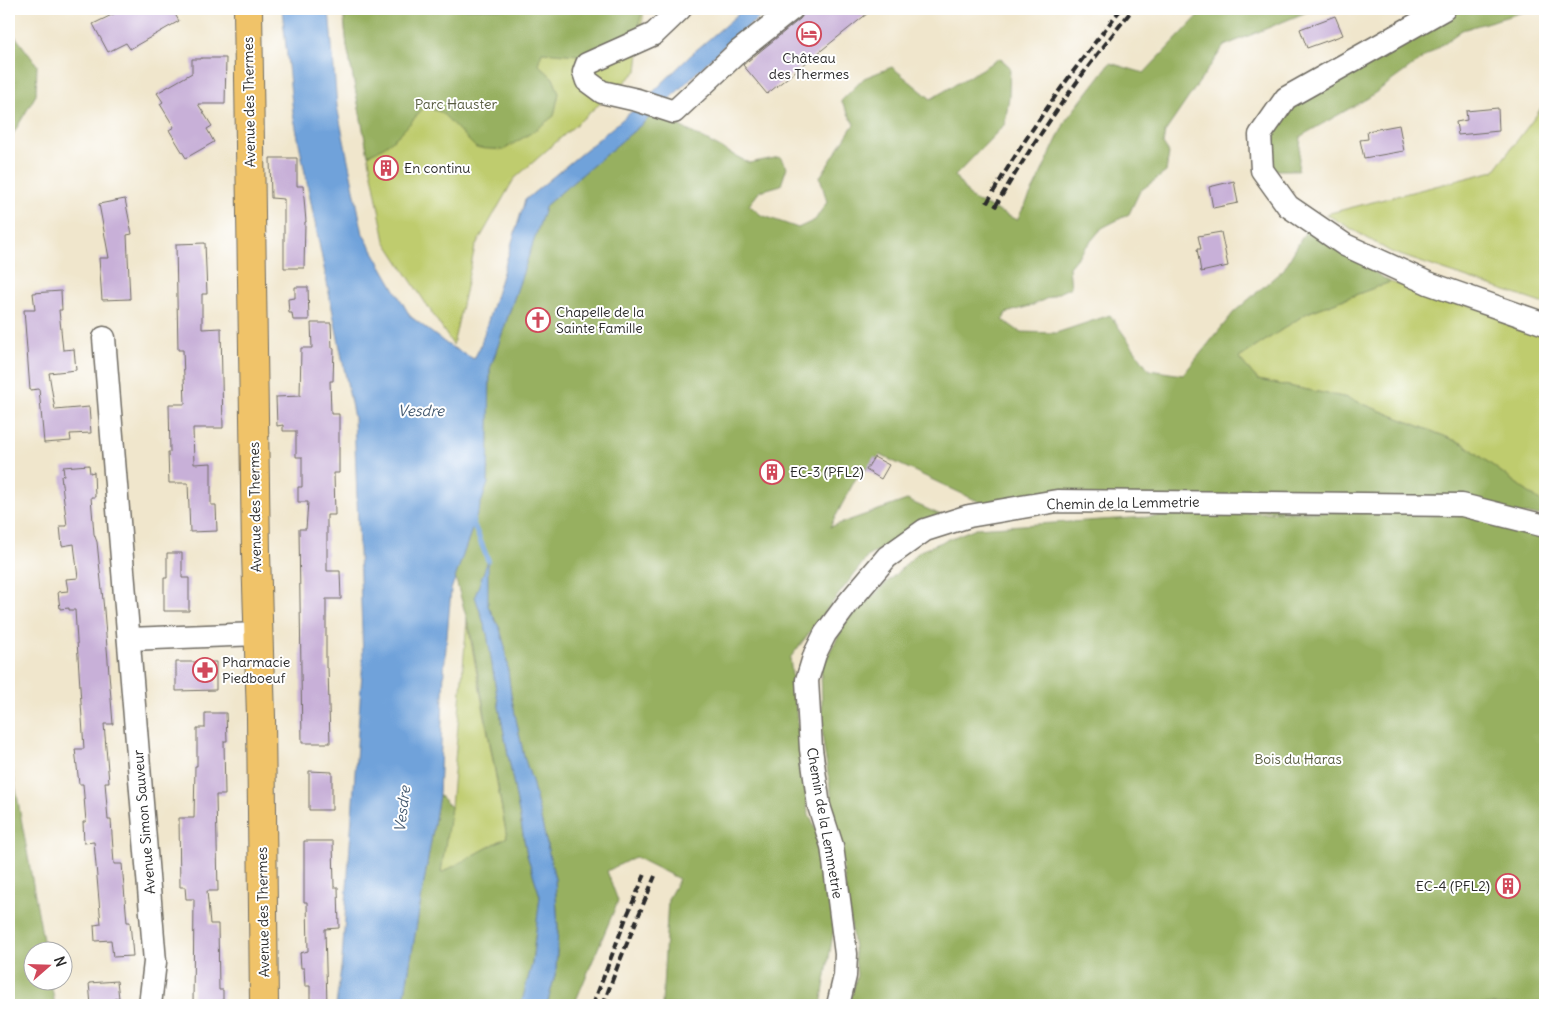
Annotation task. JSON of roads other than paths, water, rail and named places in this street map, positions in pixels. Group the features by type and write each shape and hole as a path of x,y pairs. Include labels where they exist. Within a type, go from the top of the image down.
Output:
{"main road":[{"name":"Avenue des Thermes","path":"248,9 261,717 264,1005"}],"street":[{"path":"680,9 654,34 587,64 584,72 586,82 602,92 664,107 674,112 739,51 792,9"},
{"path":"1444,9 1286,98 1260,136 1262,170 1288,206 1345,245 1428,283 1544,321"},
{"name":"Avenue Simon Sauveur","path":"104,338 155,962 150,1005"},
{"name":"Chemin de la Lemmetrie","path":"838,1005 845,976 846,954 832,846 819,806 811,749 807,680 815,654 825,634 848,603 887,557 925,530 970,516 1057,501 1462,505 1545,526"},
{"path":"129,639 258,634"}],"water":[{"name":"Vesdre","path":"282,9 329,9 337,106 363,234 410,316 448,345 474,359 480,347 525,200 642,103 694,52 744,9 770,9 726,44 655,113 546,205 490,369 488,483 451,590 444,671 439,795 403,1005 336,1005 342,960 363,658 354,418 293,113"},
{"path":"488,560 488,606 500,629 505,647 511,695 524,757 532,781 555,879 558,928 556,971 547,1005 521,1005 532,964 540,896 527,855 487,633 475,596"}],"waterway":[{"path":"471,518 488,560"}],"railway":[{"path":"987,203 1050,103 1121,9"},
{"path":"995,207 1060,105 1133,9"},
{"path":"593,1005 626,918 646,872"},
{"path":"603,1005 655,876"}],"place":[{"name":"Château des Thermes","path":"809,34"},
{"name":"En continu","path":"386,168"},
{"name":"Chapelle de la Sainte Famille","path":"538,320"},
{"name":"EC-3 (PFL2)","path":"772,472"},
{"name":"Pharmacie Piedboeuf","path":"205,670"},
{"name":"EC-4 (PFL2)","path":"1508,886"}],"park label":[{"name":"Parc Hauster","path":"456,104"},
{"name":"Bois du Haras","path":"1298,759"}]}
